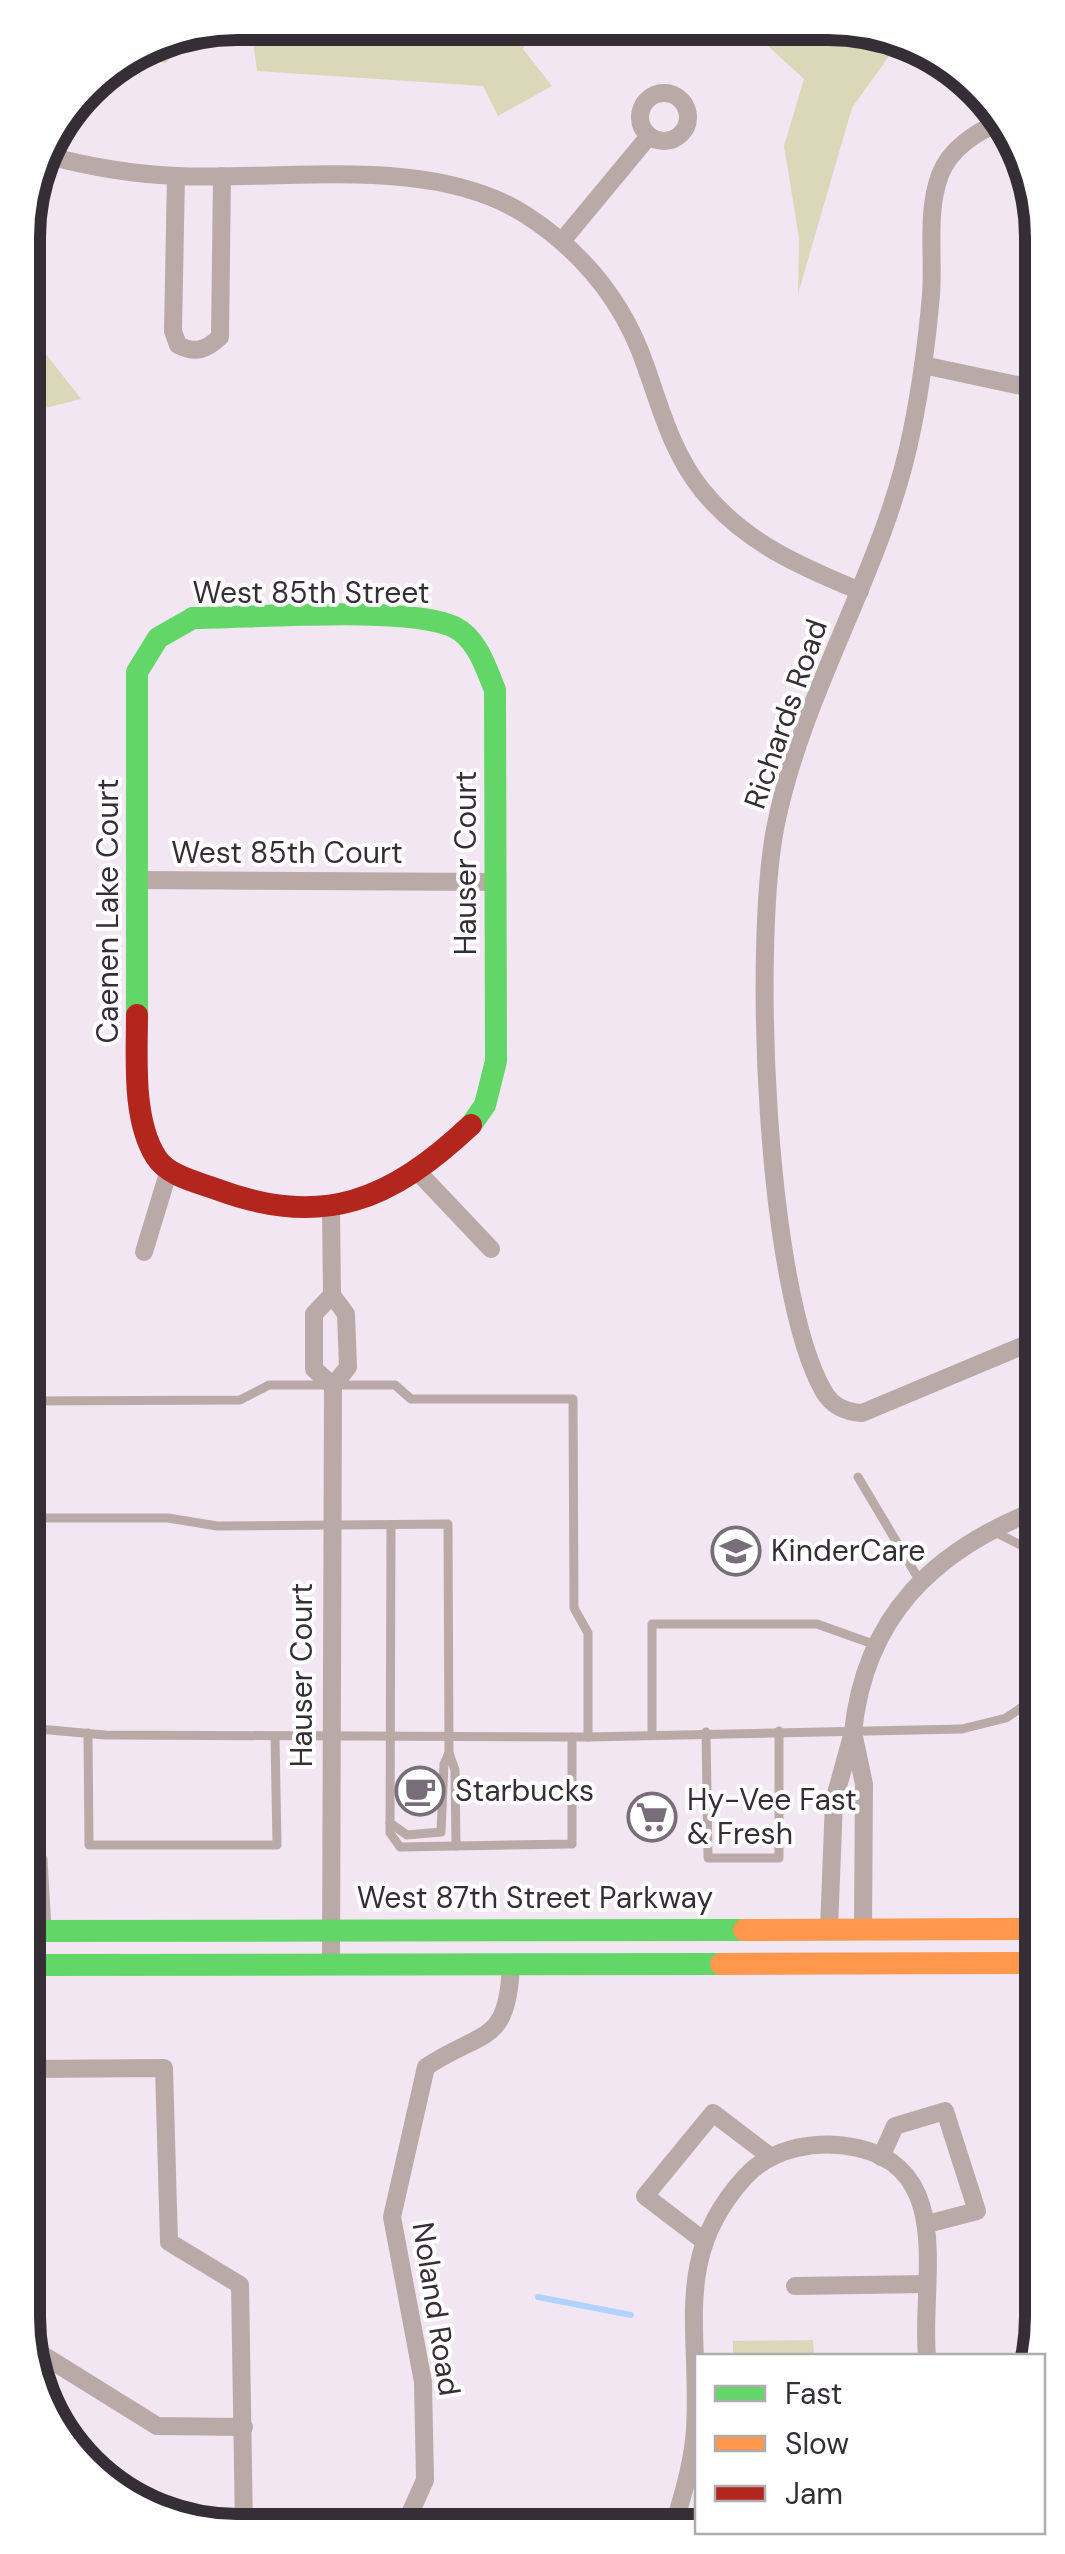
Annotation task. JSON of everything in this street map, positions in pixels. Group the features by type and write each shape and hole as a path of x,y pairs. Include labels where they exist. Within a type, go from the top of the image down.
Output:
{"main road":[{"name":"West 85th Street","path":"148,648 166,626 192,618 416,618 452,626 476,646"},
{"name":"Hauser Court","path":"330,1211 354,1206 417,1172 481,1116 490,1100 496,1061 496,690 476,646"},
{"name":"Caenen Lake Court","path":"148,648 137,672 140,1078 148,1136 156,1156 168,1170"},
{"path":"168,1170 242,1201 330,1211"},
{"path":"652,1963 668,1949 824,1949 863,1928"},
{"name":"West 87th Street Parkway","path":"40,1931 1025,1928"},
{"path":"40,1966 1025,1963"}],"street":[{"name":"Richards Road","path":"992,128 960,145 942,170 934,192 924,365 904,466 796,750 776,823 764,946 776,1180 784,1246 805,1337 825,1394 844,1412 862,1413 1025,1345"},
{"path":"562,241 649,136"},
{"path":"57,157 103,168 176,176 435,181 511,206 562,241 592,269 626,319 677,451 700,488 758,543 796,565 860,590"},
{"path":"176,176 173,331 178,346 191,352 208,349 220,337 222,176"},
{"path":"924,365 1025,387"},
{"name":"West 85th Court","path":"138,880 496,882"},
{"path":"144,1252 168,1170"},
{"path":"417,1172 491,1249"},
{"name":"Hauser Court","path":"330,1211 332,1295 346,1314 348,1367 333,1386 331,1965"},
{"name":"Hauser Court","path":"332,1295 314,1314 314,1369 333,1386"},
{"path":"829,1928 834,1801 853,1732 860,1680 882,1626 921,1583 956,1553 1025,1516"},
{"path":"853,1732 864,1784 863,1928"},
{"name":"Noland Road","path":"409,2514 425,2480 424,2382 392,2217 426,2067 497,2027 506,2013 510,1964"},
{"path":"40,2069 164,2068 169,2242 240,2285 244,2514"},
{"path":"881,2157 895,2126 945,2111 977,2211 927,2224"},
{"path":"704,2241 645,2196 713,2113 771,2156"},
{"path":"695,2354 695,2290 704,2241 727,2194 771,2156 804,2146 855,2147 881,2157 917,2188 927,2224 928,2354"},
{"path":"795,2286 927,2284"},
{"path":"45,2357 157,2426 244,2427"},
{"path":"677,2514 694,2462"}],"lane":[{"path":"40,1400 240,1400 269,1385 395,1385 411,1399 573,1400 574,1608 588,1634 588,1736"},
{"path":"858,1477 921,1583"},
{"path":"40,1518 448,1524 449,1753 455,1770 456,1846"},
{"path":"391,1525 390,1832 400,1847 572,1844 572,1736"},
{"path":"992,1531 1025,1548"},
{"path":"652,1732 652,1624 817,1624 874,1644"},
{"path":"40,1729 275,1736 962,1730 1006,1718 1025,1705"},
{"path":"706,1732 708,1858 779,1858 778,1731"},
{"path":"88,1733 89,1844 277,1845 275,1736"},
{"path":"390,1823 406,1834 442,1832 444,1764 449,1753"},
{"path":"40,1853 44,1859 40,1907"}],"shaded area":[{"path":"253,40 527,40 523,49 552,86 498,116 483,86 257,71"},
{"path":"761,40 841,40 892,51 852,108 798,294 799,238 784,146 804,79"},
{"path":"176,50 166,63 150,60"},
{"path":"40,346 81,399 41,409 40,481"},
{"path":"813,2340 814,2354 733,2354 733,2341"}],"waterway":[{"path":"538,2297 631,2315"}],"traffic: fast":[{"path":"193,618 402,616 454,627 469,638 480,654 495,690 496,1061 485,1105 471,1125"},
{"path":"137,1015 137,672 158,638 193,618"},
{"path":"40,1931 744,1930"},
{"path":"40,1965 721,1964"}],"traffic: slow":[{"path":"744,1930 1025,1929"},
{"path":"721,1964 1025,1963"}],"traffic: jam":[{"path":"137,1015 137,1088 148,1142 168,1169 216,1189 290,1207 353,1200 412,1173 471,1125"}],"place":[{"name":"KinderCare","path":"736,1551"},
{"name":"Starbucks","path":"420,1791"},
{"name":"Hy-Vee Fast & Fresh","path":"652,1817"}]}
